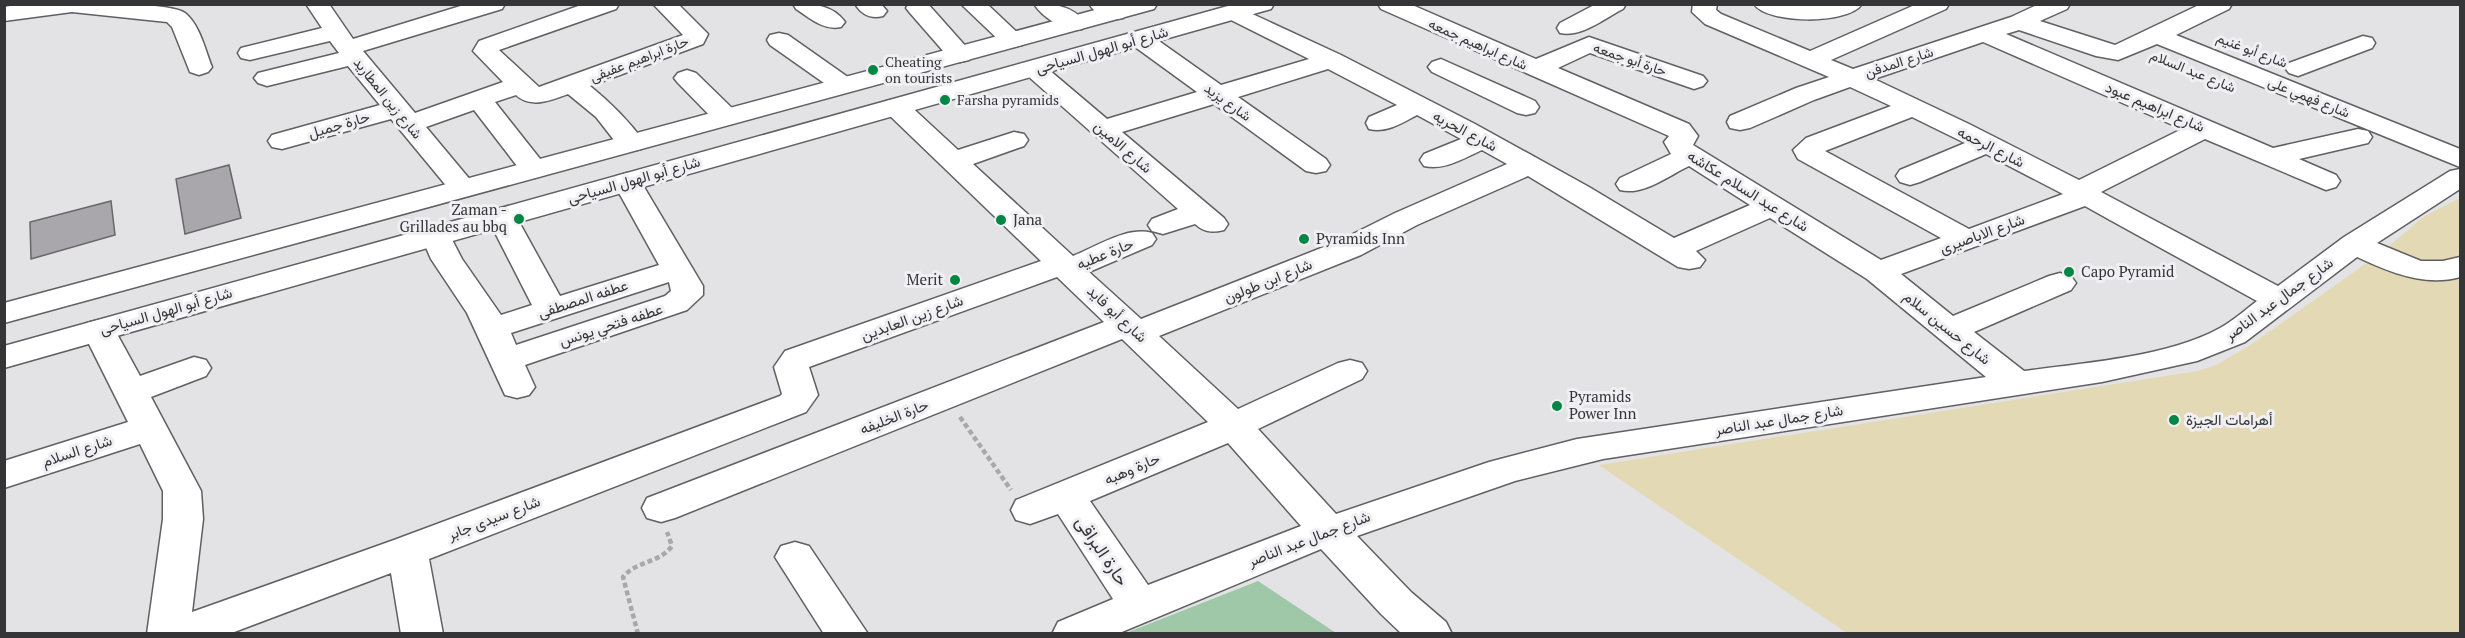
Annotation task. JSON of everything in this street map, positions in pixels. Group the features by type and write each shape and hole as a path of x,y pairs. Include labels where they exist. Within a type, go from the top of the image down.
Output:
{"street":[{"name":"شارع زين المطاريد","path":"317,4 346,46 463,188"},
{"path":"520,86 485,52 488,46 568,27 608,4"},
{"name":"حارة ابراهيم عفيفى","path":"520,86 536,96 693,39 696,34 664,4"},
{"path":"804,4 833,22"},
{"path":"972,4 1013,40"},
{"path":"1045,4 1074,24"},
{"path":"4,313 1074,24 1107,9 1146,4"},
{"name":"شارع أبو الهول السياحى","path":"4,357 1263,4"},
{"name":"شارع ابراهيم جمعه","path":"1389,4 1532,67"},
{"path":"1569,28 1615,4"},
{"name":"شارع الرحمه","path":"1706,4 1704,12 1713,19 1852,78 1913,107 2082,194 2279,300"},
{"path":"1765,4 1798,14 1813,15 1838,11 1851,4"},
{"name":"شارع المدفن","path":"1740,122 1805,94 2019,22 2060,4"},
{"path":"2019,22 2109,52 2121,53 2221,4"},
{"path":"4,14 72,5 166,14 180,20 199,67"},
{"path":"267,78 346,46 488,5"},
{"path":"1810,60 1937,5"},
{"path":"918,8 960,55"},
{"path":"4,36 131,11"},
{"name":"شارع الحريه","path":"1235,13 1332,60 1529,165 1602,206 1681,255 1772,206"},
{"name":"شارع أبو غنيم","path":"2182,23 2322,80"},
{"name":"شارع ابراهيم عبود","path":"1984,34 2124,89 2326,181"},
{"name":"شارع يزيد","path":"1140,39 1316,165"},
{"path":"778,40 843,85"},
{"name":"شارع عبد السلام","path":"2145,41 2253,95"},
{"name":"شارع فهمي على","path":"2145,41 2460,159"},
{"path":"2298,69 2363,43"},
{"name":"حارة أبو جمعه","path":"1485,88 1587,44 1642,54 1694,81"},
{"path":"250,53 346,46"},
{"path":"1103,129 1332,60"},
{"path":"1441,67 1526,107"},
{"name":"شارع عبد السلام عكاشه","path":"1532,67 1679,130 1684,136 1678,144 1690,155 1878,272"},
{"name":"شارع الامين","path":"1034,69 1206,218"},
{"path":"687,78 726,117"},
{"name":"حارة ابراهيم عفيفى","path":"572,84 639,141 668,170"},
{"name":"حارة جميل","path":"282,141 479,99 520,86"},
{"path":"479,99 534,169"},
{"path":"1379,123 1418,105"},
{"name":"شارع أبو فايد","path":"896,107 1234,426 1396,603 1431,633"},
{"path":"1913,107 1816,144 1807,150 1808,153 1967,240"},
{"name":"شارع الاباصيرى","path":"1878,272 1967,240 2082,194 2206,128"},
{"path":"2271,157 2358,138"},
{"path":"954,161 1014,140"},
{"path":"1434,160 1482,140"},
{"path":"1910,176 1985,144"},
{"path":"1630,184 1690,155"},
{"name":"شارع ابن طولون","path":"1132,329 1350,248 1406,219 1529,165"},
{"name":"شارع جمال عبد الناصر","path":"1073,633 1329,530 1489,474 1556,455 2017,384 2160,360 2203,348 2233,335 2355,244 2460,177"},
{"path":"627,182 677,269"},
{"path":"502,217 551,309"},
{"name":"حارة عطيه","path":"1065,266 1152,232 1206,218"},
{"path":"436,236 441,251 453,271 470,291 490,328"},
{"path":"2355,244 2412,268 2441,272 2452,271 2460,266"},
{"name":"شارع زين العابدين","path":"800,393 791,367 797,359 1065,266"},
{"name":"عطفه المصطفى","path":"490,328 677,269"},
{"name":"عطفه فتحي يونس","path":"490,328 511,373 676,303 687,295 688,291 677,269"},
{"name":"شارع حسين سلام","path":"1878,272 2017,384"},
{"path":"1949,330 2060,282"},
{"name":"حارة الخليفه","path":"661,508 946,397 1132,329"},
{"path":"99,330 182,491 183,519 168,633"},
{"path":"132,392 194,368"},
{"name":"حارة وهبه","path":"1030,510 1234,426 1350,371"},
{"name":"شارع سيدى جابر","path":"180,633 408,551 793,404 800,398 800,393"},
{"name":"شارع السلام","path":"4,475 150,428"},
{"name":"حارة البراقى","path":"1066,496 1139,605"},
{"path":"408,551 422,633"},
{"path":"795,557 847,633"}],"path":[{"path":"946,397 1024,508 1030,510"},
{"path":"638,633 622,577 630,568 670,550 672,546 661,508"}],"green space":[{"path":"1258,581 1336,633 1126,633"}],"sand":[{"name":"أهرامات الجيزة","path":"2460,198 2460,633 1847,633 1599,465 2198,371 2216,365 2249,346 2378,255 2425,216"}],"building":[{"path":"229,165 241,218 185,234 176,179"},
{"path":"111,201 115,235 31,259 30,222"}],"place":[{"name":"Cheating on tourists","path":"873,70"},
{"name":"Farsha pyramids","path":"945,100"},
{"name":"Zaman - Grillades au bbq","path":"519,219"},
{"name":"Jana","path":"1001,220"},
{"name":"Pyramids Inn","path":"1304,239"},
{"name":"Capo Pyramid","path":"2069,272"},
{"name":"Merit","path":"955,280"},
{"name":"Pyramids Power Inn","path":"1557,406"},
{"name":"أهرامات الجيزة","path":"2174,420"}]}
